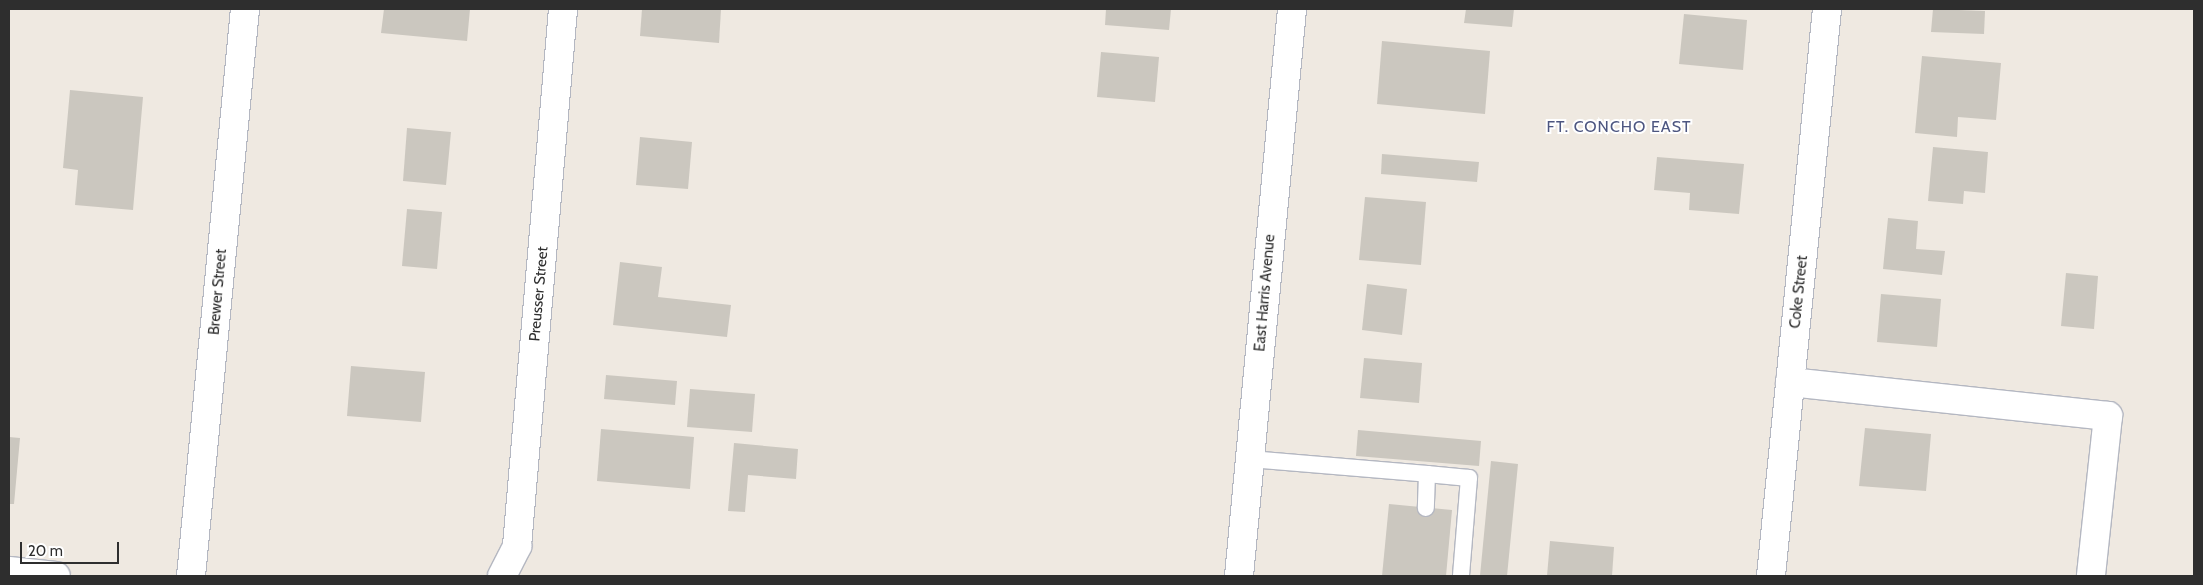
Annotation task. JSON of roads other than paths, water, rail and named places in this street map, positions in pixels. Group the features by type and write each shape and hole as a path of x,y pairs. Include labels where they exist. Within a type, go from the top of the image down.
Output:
{"street":[{"name":"Brewer Street","path":"191,576 245,9"},
{"name":"Preusser Street","path":"502,576 517,546 563,9"},
{"name":"East Harris Avenue","path":"1239,576 1292,9"},
{"name":"Coke Street","path":"1771,576 1827,9"},
{"path":"1790,382 2108,416 2091,576"},
{"path":"9,571 56,576"}],"lane":[{"path":"1250,459 1469,478 1461,576"},
{"path":"1426,508 1427,474"}],"district":[{"name":"FT. CONCHO EAST","path":"1619,127"}]}
